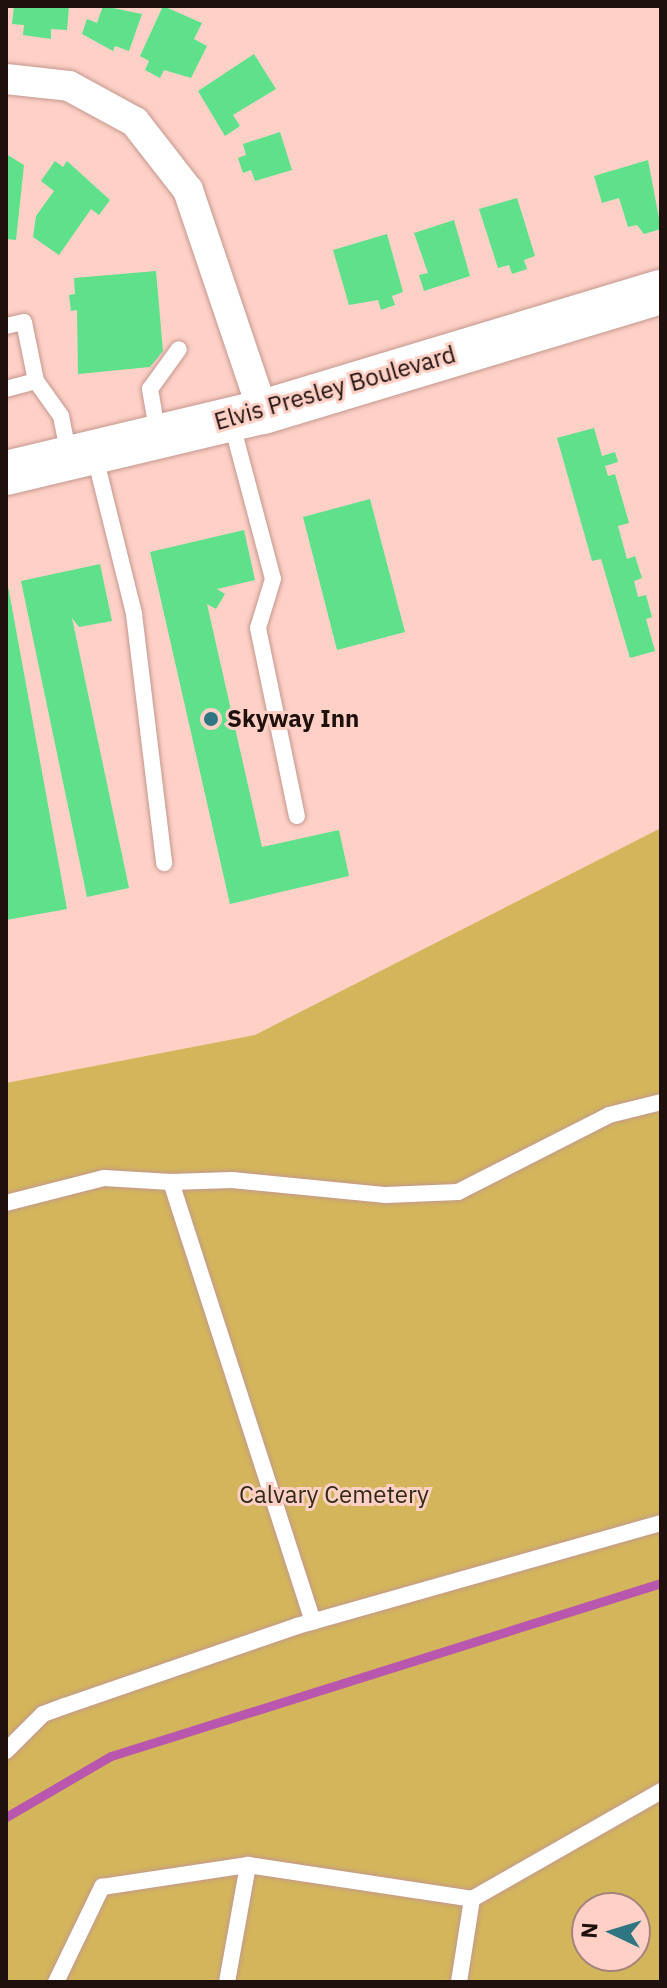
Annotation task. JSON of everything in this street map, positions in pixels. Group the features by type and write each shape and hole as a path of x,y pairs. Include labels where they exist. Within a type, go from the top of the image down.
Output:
{"main road":[{"name":"Elvis Presley Boulevard","path":"6,473 247,416 661,292"}],"street":[{"path":"6,79 69,86 135,122 188,190 247,416"}],"lane":[{"path":"6,326 24,322 36,381 61,416 81,455 134,614 164,863"},
{"path":"158,437 150,389 179,349"},
{"path":"6,389 36,381"},
{"path":"247,416 273,579 258,628 297,816"},
{"path":"6,1203 104,1178 171,1182 232,1180 386,1195 458,1192 609,1115 661,1102"},
{"path":"171,1182 313,1622"},
{"path":"6,1751 43,1714 313,1622 661,1523"},
{"path":"56,1982 102,1887 248,1865 472,1899 661,1791"},
{"path":"227,1982 248,1865"},
{"path":"459,1982 472,1899"}],"green space":[{"name":"Calvary Cemetery","path":"661,828 661,1982 6,1982 6,1083 255,1035"}],"building":[{"path":"14,6 69,6 67,30 51,29 51,39 23,35 24,25 12,24"},
{"path":"103,6 142,14 129,51 115,46 113,51 82,34 87,19 97,23"},
{"path":"163,6 202,23 194,39 207,46 191,78 164,70 160,78 145,70 149,61 140,56"},
{"path":"254,54 276,89 233,115 240,126 225,136 198,91"},
{"path":"280,132 292,170 255,181 251,170 243,173 238,158 246,155 243,144"},
{"path":"6,154 24,165 16,240 6,239"},
{"path":"648,160 661,229 644,234 637,225 628,227 619,198 602,203 594,176"},
{"path":"55,161 63,167 67,161 110,200 99,215 91,209 59,255 33,237 36,216 54,191 41,181"},
{"path":"517,198 535,256 524,260 527,269 512,274 509,265 498,268 479,209"},
{"path":"454,220 470,276 424,291 419,275 428,273 414,233"},
{"path":"387,234 403,292 392,296 395,305 381,310 378,300 349,305 333,250"},
{"path":"156,271 163,351 150,367 78,374 77,310 71,311 69,295 75,294 74,278"},
{"path":"594,428 602,456 615,452 618,462 605,466 608,476 615,474 629,523 618,526 627,559 635,556 642,578 634,581 638,597 646,595 652,617 646,619 655,651 630,658 601,559 592,561 557,438"},
{"path":"370,499 405,632 337,650 303,517"},
{"name":"Skyway Inn","path":"244,530 255,580 217,589 225,594 216,609 207,604 262,847 339,830 349,876 230,904 150,552"},
{"path":"100,564 112,621 79,627 72,618 129,888 87,897 21,581"},
{"path":"6,575 67,909 6,920"}],"waterway":[{"path":"6,1817 111,1756 661,1583"}],"place":[{"name":"Skyway Inn","path":"211,719"}]}
